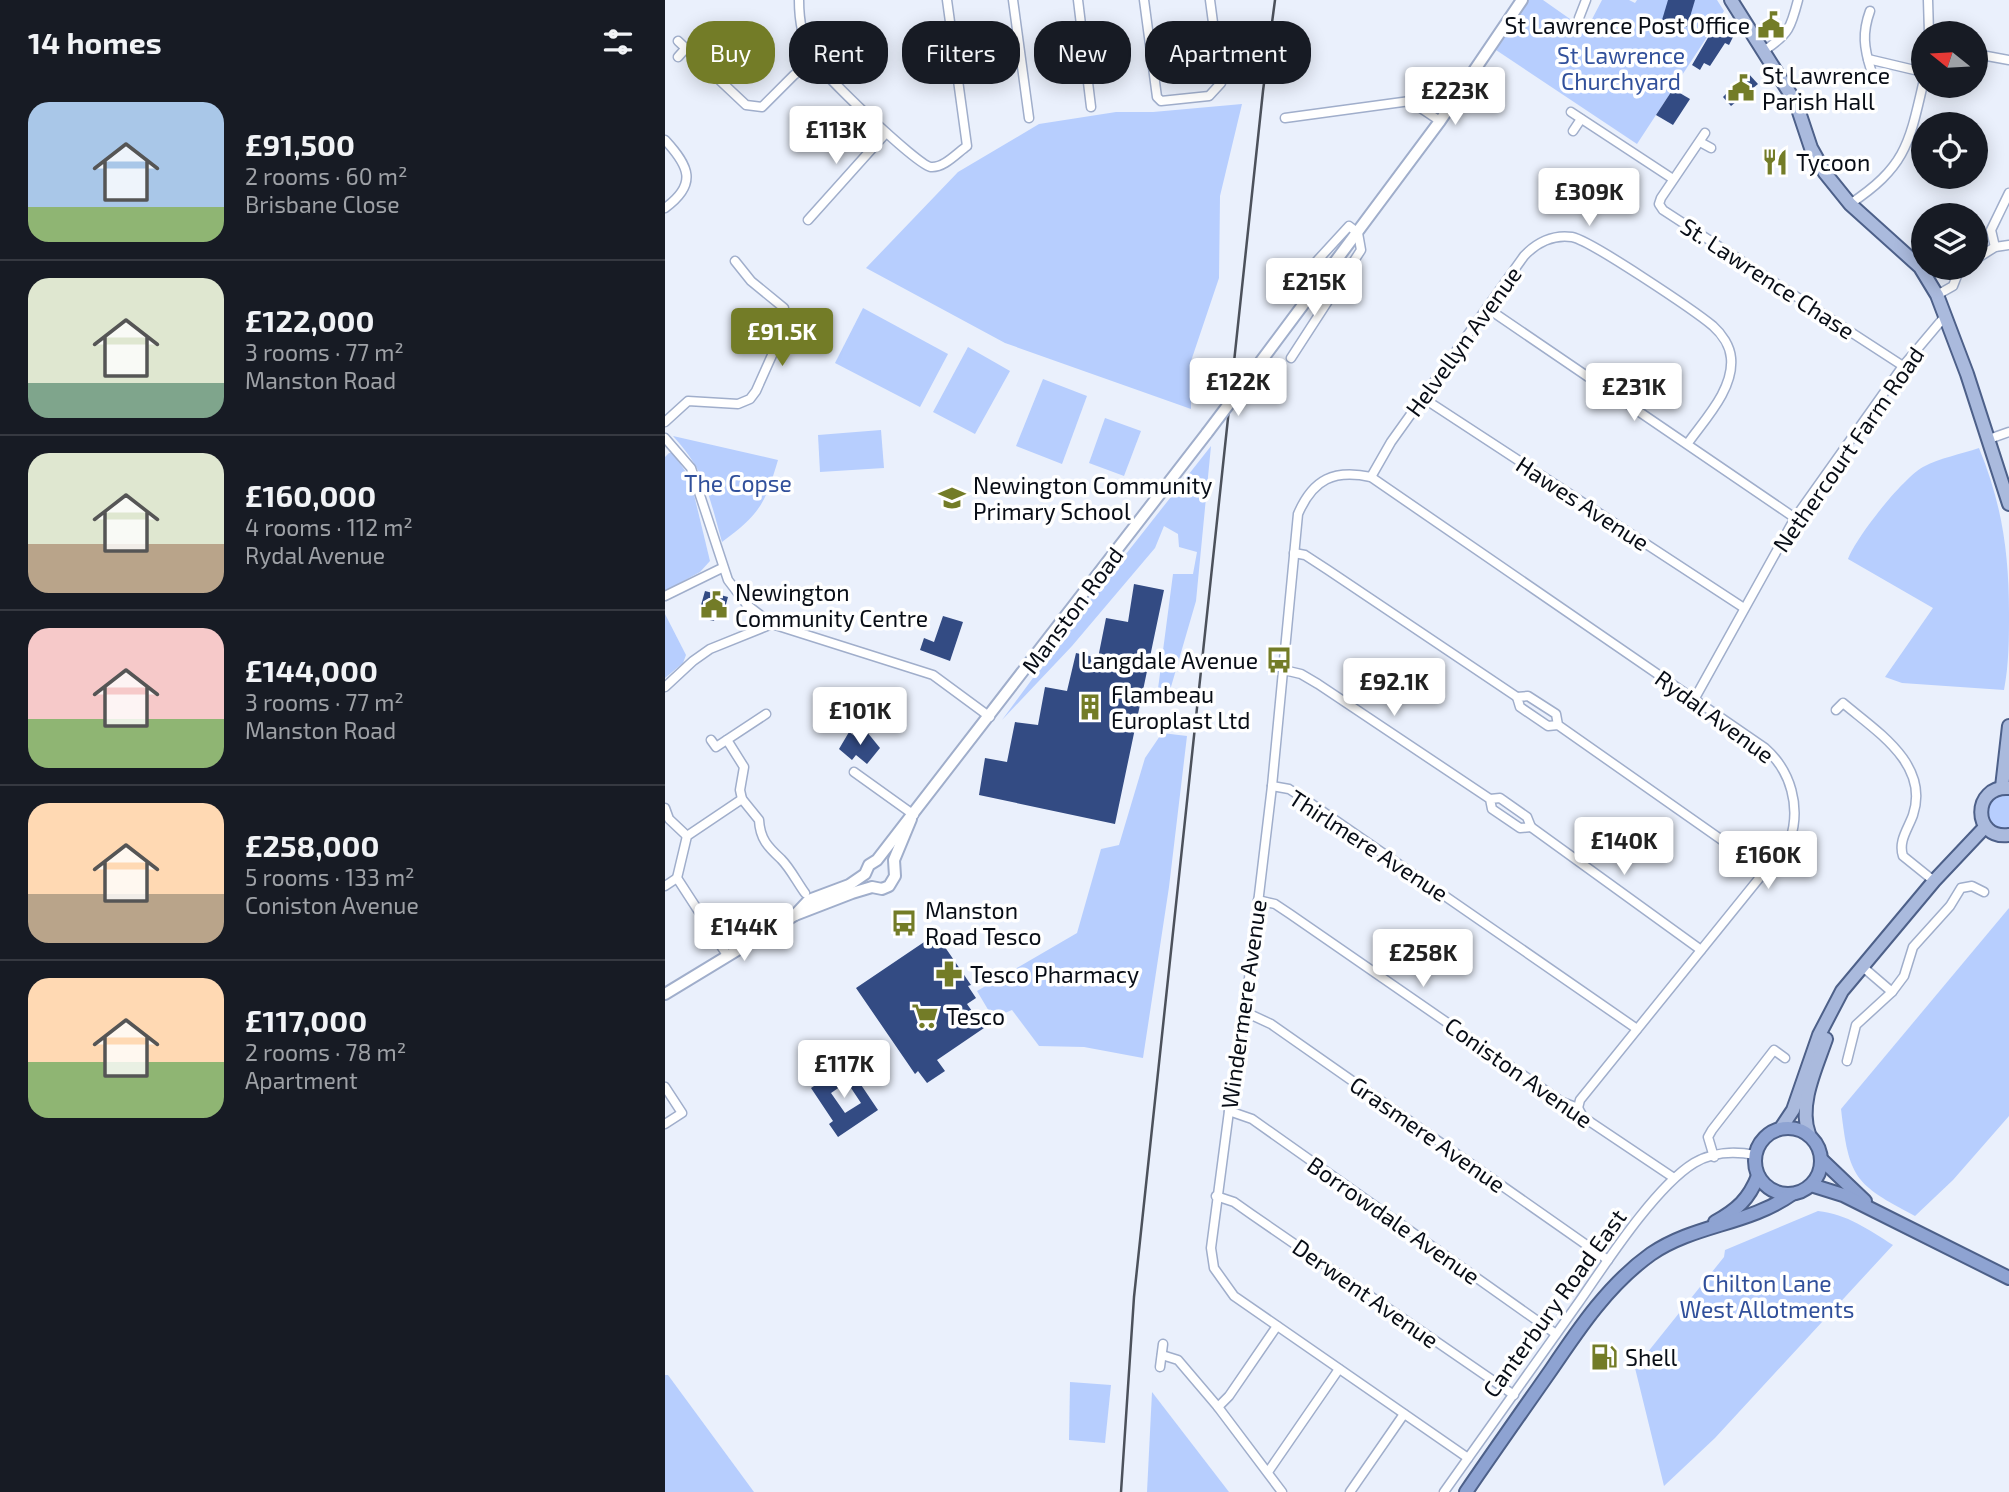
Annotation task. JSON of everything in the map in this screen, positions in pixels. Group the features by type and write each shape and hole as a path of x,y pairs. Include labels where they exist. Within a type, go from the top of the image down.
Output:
{"highway":[{"path":"1781,1128 1801,1129 1809,1135 1819,1147 1822,1160 1819,1174 1811,1185 1792,1194 1776,1192 1758,1176 1755,1155 1764,1138 1781,1128"},
{"path":"1822,1160 1880,1212"},
{"name":"Canterbury Road East","path":"1702,1230 1740,1207 1751,1193 1758,1176"},
{"path":"1811,1185 1831,1189 1880,1212 1915,1233 2009,1278"},
{"name":"Canterbury Road East","path":"1466,1492 1599,1302 1626,1273 1680,1237 1739,1221 1775,1206 1792,1194"}],"main road":[{"name":"Manston Road","path":"795,915 809,900 849,885 865,874 869,865 877,860 898,830 912,817 1358,233 1440,121 1522,0"},
{"path":"1731,0 1796,103 1811,148 1825,173 1850,204 1911,257"},
{"path":"1929,280 1945,315 1989,439 2009,505"},
{"path":"2009,726 2005,788 1993,790 1983,801 1980,816 1985,827 1995,834 2009,835"},
{"name":"Manston Road","path":"665,994 795,915 872,887 882,889 889,886 895,876 893,867 912,817"},
{"path":"1781,1128 1793,1110 1819,1035 1834,1004 1934,881 1985,827"},
{"path":"877,860 886,861 893,867"},
{"path":"865,874 872,887"},
{"path":"1809,1135 1805,1124 1809,1091 1826,1040 1861,972"}],"street":[{"path":"799,0 801,21"},
{"path":"837,84 920,163 930,167 941,165 967,145 947,0"},
{"path":"1013,0 1029,118"},
{"path":"1078,0 1091,107"},
{"path":"1144,0 1157,97 1161,101 1209,96 1216,92 1221,83 1210,0"},
{"path":"1579,18 1586,0"},
{"path":"1765,50 1784,37 1791,26 1798,0"},
{"path":"1928,0 1929,21"},
{"path":"1870,11 1864,28 1864,43 1871,70"},
{"path":"678,41 686,48 678,57"},
{"path":"1988,56 2009,60"},
{"path":"1868,59 1911,69"},
{"path":"724,84 746,105 762,107 789,80"},
{"path":"1850,204 1864,194 1903,155 1911,136 1920,98"},
{"path":"1285,118 1410,101 1440,121"},
{"path":"1571,112 1673,179"},
{"path":"1573,131 1581,119"},
{"path":"808,219 886,133"},
{"name":"St. Lawrence Chase","path":"1705,133 1661,198 1659,204 1663,210 1903,366"},
{"path":"665,140 684,163 687,181 680,197 665,208"},
{"path":"1700,142 1710,148"},
{"path":"1995,247 1991,230 2009,193"},
{"path":"1315,263 1349,226 1358,233"},
{"name":"Manston Road","path":"1291,358 1361,250 1358,233"},
{"name":"Helvellyn Avenue","path":"1371,477 1377,462 1534,246 1558,237 1583,241 1701,318 1727,342 1732,357 1730,376 1724,391 1688,443"},
{"path":"1988,251 2009,244"},
{"path":"665,422 688,401 739,404 746,402 756,391 776,348 785,326 784,308 751,281 735,261"},
{"path":"1937,295 1954,286 1956,280"},
{"path":"1487,308 1795,518"},
{"name":"Nethercourt Farm Road","path":"1695,698 1795,518 1903,366 1945,315"},
{"name":"Hawes Avenue","path":"1423,398 1744,608"},
{"path":"1989,439 2009,432"},
{"path":"667,444 685,458 695,477 722,568 735,591 747,605 772,624 933,676 990,717"},
{"name":"Windermere Avenue","path":"1371,477 1344,473 1322,481 1311,490 1298,514 1272,786 1245,1012 1216,1196 1211,1248 1214,1268 1234,1296 1468,1458"},
{"name":"Rydal Avenue","path":"1371,477 1695,698 1779,760 1789,779 1794,802 1792,834 1766,871 1580,1100 1578,1108"},
{"path":"1294,553 1305,555 1517,697 1528,696 1556,714 1558,725"},
{"path":"665,596 722,568"},
{"path":"665,687 693,660 710,649 772,624"},
{"path":"1283,670 1301,674 1318,684 1490,799 1500,798 1527,817 1531,827 1701,950"},
{"path":"1517,697 1520,707 1548,726 1558,725 1766,871"},
{"path":"1836,710 1843,703 1892,744 1910,767 1915,782 1915,807 1901,843 1903,856 1934,881"},
{"path":"711,740 716,747 766,714"},
{"path":"727,740 744,767 741,799 759,820 759,834 805,893"},
{"path":"854,772 912,817"},
{"name":"Thirlmere Avenue","path":"1272,786 1289,789 1309,802 1637,1029"},
{"path":"665,886 677,878 687,836 741,799"},
{"path":"1490,799 1492,809 1520,828 1531,827"},
{"path":"665,808 667,820 687,836"},
{"path":"677,878 727,955"},
{"path":"1847,1062 1856,1025 1892,992 1904,976 1913,947 1950,906 1961,888 1972,886 1984,892"},
{"name":"Coniston Avenue","path":"1258,900 1275,904 1290,914 1562,1102 1578,1108 1583,1117 1674,1178"},
{"path":"1861,972 1892,992"},
{"name":"Grasmere Avenue","path":"1245,1012 1271,1024 1608,1260"},
{"path":"1714,1157 1708,1137 1712,1130 1774,1051 1785,1058"},
{"path":"665,1087 682,1113 665,1124"},
{"name":"Borrowdale Avenue","path":"1229,1111 1252,1119 1556,1334"},
{"name":"Canterbury Road East","path":"1444,1492 1608,1260 1674,1178 1696,1162 1734,1151 1755,1155"},
{"name":"Derwent Avenue","path":"1216,1196 1234,1202 1514,1395"},
{"path":"1219,1407 1277,1326"},
{"path":"1160,1367 1163,1343"},
{"path":"1162,1355 1178,1360 1219,1407 1282,1492"},
{"path":"1268,1472 1339,1369"},
{"path":"1350,1492 1404,1414"}],"green space":[{"name":"St Lawrence Churchyard","path":"1529,0 1543,0 1580,26 1589,25 1602,0 1629,0 1635,3 1637,0 1717,0 1724,11 1637,144 1496,50"},
{"path":"1242,104 1220,196 1219,278 1191,361 1191,409 1005,343 866,268 958,172 1039,124 1116,112 1153,112"},
{"path":"863,308 948,354 920,407 835,363"},
{"path":"968,347 1010,371 975,434 933,412"},
{"path":"1043,379 1087,396 1062,464 1016,446"},
{"path":"1105,418 1141,431 1124,476 1089,463"},
{"path":"881,430 884,468 820,472 818,435"},
{"name":"The Copse","path":"673,436 778,460 765,498 759,507 745,524 722,542 700,473"},
{"path":"1211,446 1196,601 1166,704 1156,704 1173,574 1193,574 1197,552 1179,547 1178,534 1164,526 1155,548 1072,646 1002,720 1100,587"},
{"path":"1979,448 1999,509 2006,549 2009,632 2004,690 1902,683 1885,677 1933,608 1848,559 1881,509 1914,473 1936,461"},
{"path":"673,453 690,478 710,561 700,572 665,591 665,457"},
{"path":"665,614 686,655 683,663 665,678"},
{"path":"1162,733 1187,736 1169,887 1143,1058 1084,1047 1039,1046 1012,1010 993,1018 977,991 1077,933 1101,849 1119,845 1145,758"},
{"path":"2009,794 2009,829 1998,829 1986,816 1987,804 1996,795"},
{"path":"2009,908 2009,1116 1953,1180 1915,1216 1879,1195 1858,1176 1847,1150 1841,1109"},
{"name":"Chilton Lane West Allotments","path":"1818,1211 1848,1219 1893,1245 1715,1438 1664,1486 1635,1368 1724,1257 1725,1250"},
{"path":"665,1375 668,1375 754,1492 665,1492"},
{"path":"1070,1382 1111,1385 1105,1443 1069,1440"},
{"path":"1152,1392 1229,1492 1147,1492"}],"building":[{"path":"1668,0 1695,0 1687,27 1662,20"},
{"path":"1716,24 1734,35 1729,45 1725,43 1710,66 1704,63 1700,70 1692,65"},
{"name":"St Lawrence Parish Hall","path":"1747,72 1758,84 1731,106 1723,97"},
{"path":"1673,89 1690,99 1673,125 1656,115"},
{"name":"Flambeau Europlast Ltd","path":"1134,584 1164,590 1115,824 979,795 985,758 1007,762 1015,722 1038,725 1045,687 1067,691 1076,653 1098,658 1106,618 1128,622"},
{"name":"Newington Community Centre","path":"705,591 728,597 722,619 705,619 706,614 699,612"},
{"path":"943,616 963,622 950,661 920,650 924,638 934,642"},
{"path":"849,732 859,739 867,732 880,748 867,764 856,755 852,760 839,749"},
{"name":"Tesco","path":"936,934 971,985 968,986 976,998 967,1004 984,1028 937,1060 945,1071 927,1083 918,1071 915,1074 856,988"},
{"path":"847,1064 878,1110 838,1137 829,1124 833,1121 811,1088","holes":["847,1082 861,1103 845,1113 831,1093"]}],"railway":[{"path":"1121,1492 1134,1297 1275,0"}],"place":[{"name":"St Lawrence Post Office","path":"1771,25"},
{"name":"St Lawrence Parish Hall","path":"1741,88"},
{"name":"Tycoon","path":"1775,162"},
{"name":"Newington Community Primary School","path":"952,498"},
{"name":"Newington Community Centre","path":"714,605"},
{"name":"Langdale Avenue","path":"1279,660"},
{"name":"Flambeau Europlast Ltd","path":"1090,707"},
{"name":"Manston Road Tesco","path":"904,923"},
{"name":"Tesco Pharmacy","path":"949,974"},
{"name":"Tesco","path":"925,1016"},
{"name":"Shell","path":"1604,1357"}]}
